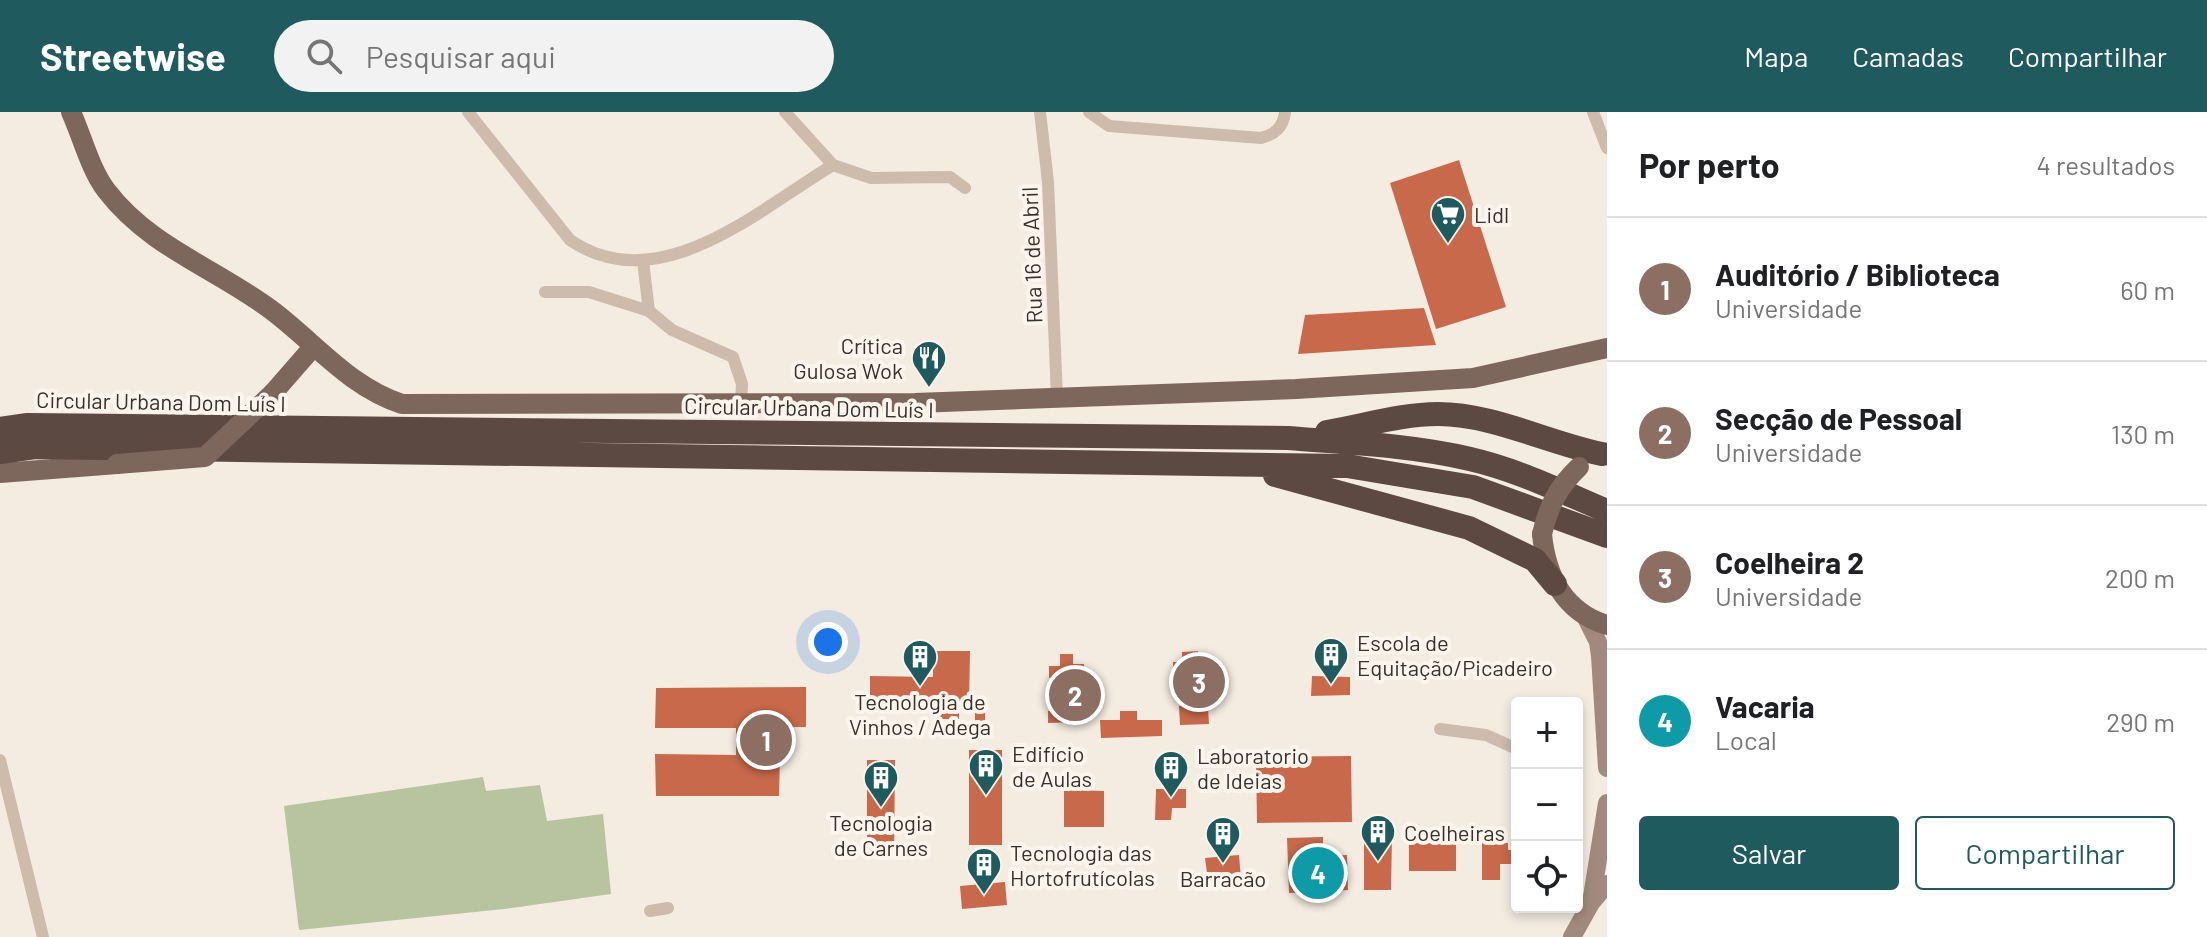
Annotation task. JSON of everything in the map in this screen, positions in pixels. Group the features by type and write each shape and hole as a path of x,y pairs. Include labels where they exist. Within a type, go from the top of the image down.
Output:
{"highway":[{"path":"1288,438 1437,414 1474,418 1566,447 1604,454"},
{"name":"Circular Urbana Dom Luís I","path":"0,429 26,425 1288,438 1423,450 1471,459 1525,475 1607,511"},
{"path":"0,452 35,447 1347,466 1473,487 1607,536"},
{"path":"1223,465 1324,486 1469,528 1522,551 1535,560 1555,584"}],"main road":[{"path":"71,112 105,188 144,231 273,311 355,382 376,396 402,404 915,403 1426,383 1473,378 1607,348"},
{"path":"0,473 205,457 273,393 314,346"},
{"path":"1604,454 1579,467 1560,485 1548,508 1542,534 1545,560 1555,584 1584,614 1607,625"}],"street":[{"path":"468,112 570,240 591,254 643,261 682,254 715,239 833,165"},
{"path":"785,112 833,165 871,178 950,177 965,188"},
{"name":"Rua 16 de Abril","path":"1040,112 1048,182 1057,397"},
{"path":"1089,112 1109,126 1261,138 1274,134 1284,123 1285,112"},
{"path":"1593,112 1607,148"},
{"path":"643,261 649,311"},
{"path":"545,292 589,292 649,311 672,330 733,357 740,376 741,402"},
{"path":"1584,614 1598,642 1607,768"},
{"path":"1440,729 1486,735 1511,746"},
{"path":"0,760 7,816 43,937"},
{"path":"1591,903 1607,803"},
{"path":"1572,937 1591,903 1607,884"},
{"path":"650,911 668,908"}],"green space":[{"path":"483,777 486,791 540,785 547,821 603,814 611,894 504,909 299,930 284,806"}],"building":[{"name":"Lidl","path":"1459,160 1506,307 1436,329 1390,183"},
{"path":"1424,308 1436,345 1298,354 1305,315"},
{"name":"Tecnologia de Vinhos / Adega","path":"933,651 970,651 969,704 959,704 959,719 935,719 936,701 870,700 870,676 933,677"},
{"path":"1198,651 1198,661 1206,661 1207,676 1199,677 1200,708 1208,707 1209,724 1180,725 1179,706 1185,706 1184,675 1173,675 1173,662 1182,662 1182,652"},
{"path":"1060,654 1073,654 1073,664 1084,664 1084,678 1074,678 1075,722 1048,723 1048,711 1061,711 1061,678 1049,678 1049,666 1060,666"},
{"name":"Escola de Equitação/Picadeiro","path":"1312,676 1350,677 1350,695 1311,696"},
{"path":"806,687 806,727 766,727 766,756 780,755 779,796 656,796 655,754 736,755 736,728 655,728 656,688"},
{"path":"975,704 985,704 985,728 975,728"},
{"path":"1120,711 1137,711 1137,720 1162,720 1162,736 1101,738 1100,720 1120,720"},
{"name":"Edifício de Aulas","path":"969,750 1002,750 1002,845 969,845"},
{"path":"1351,756 1352,822 1257,823 1256,757"},
{"name":"Tecnologia de Carnes","path":"867,760 895,760 894,858 867,858"},
{"name":"Laboratorio de Ideias","path":"1156,789 1186,789 1186,808 1172,808 1171,820 1155,820"},
{"path":"1064,790 1104,791 1104,827 1064,827"},
{"path":"1482,829 1500,829 1501,843 1508,843 1508,850 1511,850 1511,864 1500,864 1500,880 1482,880"},
{"name":"Coelheiras","path":"1364,836 1392,836 1391,890 1364,890"},
{"path":"1323,837 1323,856 1347,855 1348,890 1289,893 1287,838"},
{"path":"1409,840 1456,840 1456,871 1409,871"},
{"name":"Barracão","path":"1239,855 1241,879 1228,880 1228,872 1207,873 1205,858"},
{"name":"Tecnologia das Hortofrutícolas","path":"1005,882 1007,905 962,909 960,886"}],"place":[{"name":"Lidl","path":"1448,245"},
{"name":"Crítica Gulosa Wok","path":"929,389"},
{"name":"Coelheira 2","path":"1199,682"},
{"name":"Escola de Equitação/Picadeiro","path":"1331,686"},
{"name":"Tecnologia de Vinhos / Adega","path":"920,688"},
{"name":"Secção de Pessoal","path":"1075,695"},
{"name":"Auditório / Biblioteca","path":"766,740"},
{"name":"Edifício de Aulas","path":"986,797"},
{"name":"Laboratorio de Ideias","path":"1171,799"},
{"name":"Tecnologia de Carnes","path":"881,809"},
{"name":"Coelheiras","path":"1378,863"},
{"name":"Barracão","path":"1223,865"},
{"name":"Vacaria","path":"1318,873"},
{"name":"Tecnologia das Hortofrutícolas","path":"984,896"}]}
